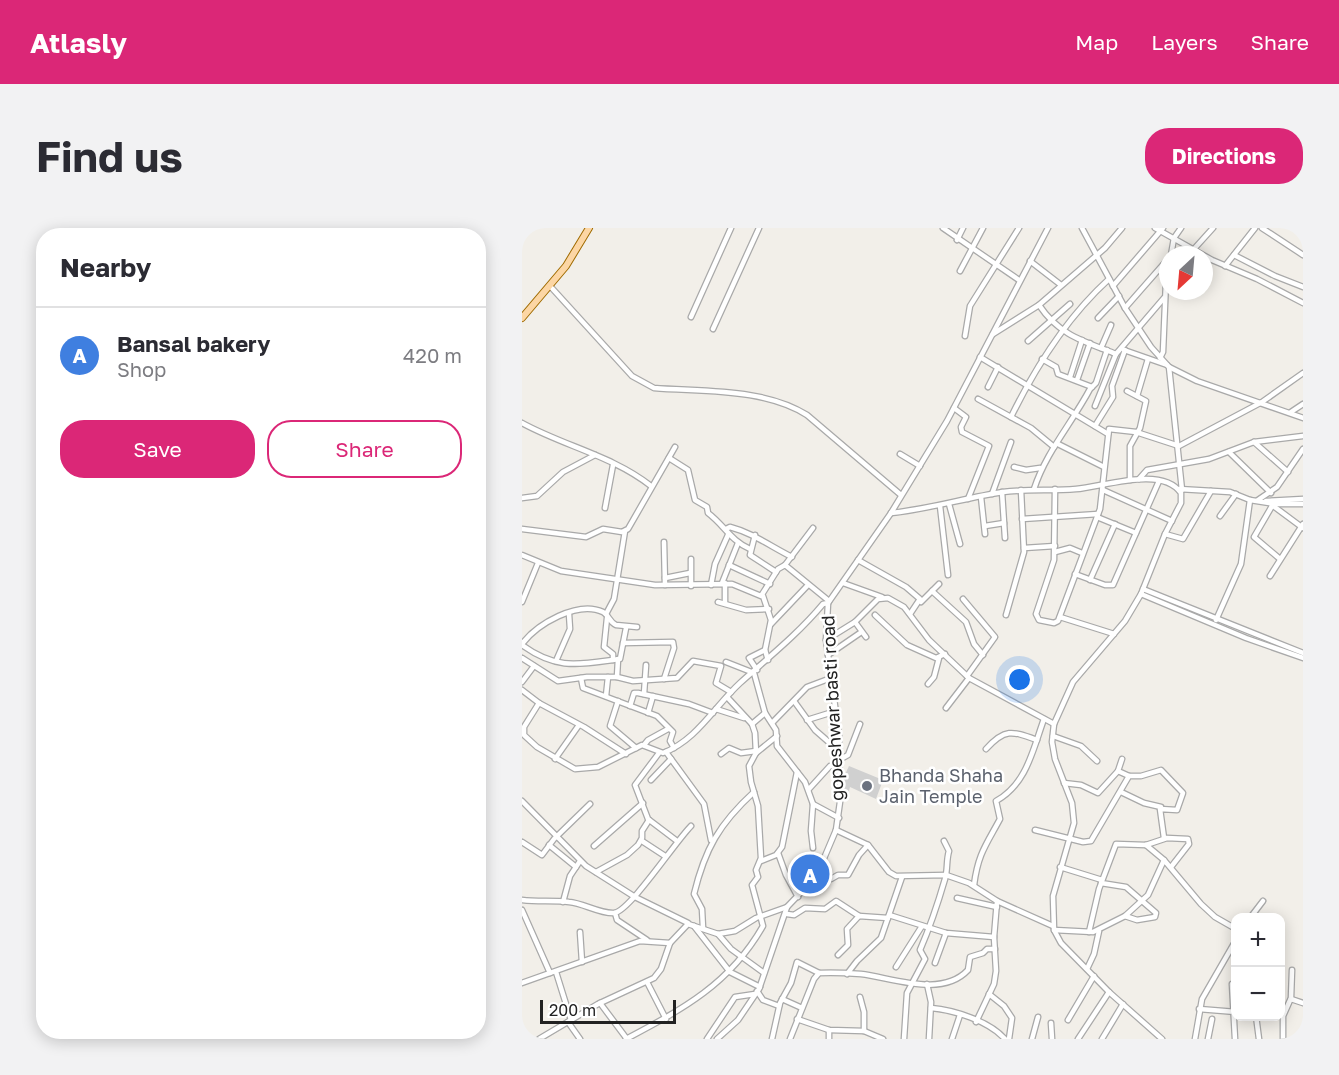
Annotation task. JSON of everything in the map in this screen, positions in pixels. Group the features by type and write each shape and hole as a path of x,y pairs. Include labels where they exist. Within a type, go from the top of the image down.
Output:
{"main road":[{"path":"522,318 574,254 589,228"}],"street":[{"path":"691,317 731,228"},
{"path":"713,329 759,228"},
{"path":"943,228 957,240 1019,280"},
{"path":"957,240 963,228"},
{"path":"960,271 983,228"},
{"path":"965,336 968,312 1019,228"},
{"name":"gopeshwar basti road","path":"718,934 735,931 760,916 787,907 798,897 816,873 836,830 839,818 839,752 836,711 825,640 829,602 891,513 954,408 1048,228"},
{"path":"1082,228 1125,308 1168,366 1182,464 1180,490 1182,499 1142,591 1114,634 1077,675 1054,724 1053,750 1074,815 1070,839 1053,896 1053,928 1061,943 1109,992 1162,1039"},
{"path":"992,334 1039,305 1096,257 1122,228"},
{"path":"1155,228 1163,229 1189,246"},
{"path":"1173,246 1174,238 1181,228"},
{"path":"1197,246 1213,228"},
{"path":"1225,266 1255,228"},
{"path":"1263,228 1303,255"},
{"path":"1113,286 1163,229"},
{"path":"1234,255 1275,276 1303,287"},
{"path":"1213,259 1303,303"},
{"path":"1030,261 1061,285"},
{"path":"1125,308 1159,269"},
{"path":"1011,417 1042,359 1092,295 1109,279"},
{"path":"550,286 632,376 642,383 654,388 766,398 791,405 807,415 901,495"},
{"path":"1098,318 1119,297"},
{"path":"1095,426 1113,397 1112,386 1123,350 1138,327 1162,300"},
{"path":"1160,358 1163,352 1164,300"},
{"path":"1028,341 1070,304"},
{"path":"1039,305 1051,322 1062,332 1116,354"},
{"path":"1101,348 1111,325"},
{"path":"1070,377 1082,340"},
{"path":"1077,380 1090,343"},
{"path":"1034,489 1040,468 1092,387 1107,350"},
{"path":"1095,406 1116,354 1123,350 1168,366 1197,381 1303,418"},
{"path":"980,357 1108,434"},
{"path":"1042,359 1056,367 1058,374 1092,387"},
{"path":"1137,396 1148,359"},
{"path":"988,387 998,367"},
{"path":"1055,489 1055,549 1036,615 1039,620 1054,623 1060,617 1098,515 1110,428 1136,432 1179,446 1262,402 1303,373"},
{"path":"1127,391 1144,399 1146,403 1130,446 1130,480"},
{"path":"978,399 1031,428 1056,445 1104,467"},
{"path":"1291,412 1303,404"},
{"path":"954,408 966,417 961,427 962,432 989,446 968,500"},
{"path":"522,423 556,441 596,455 613,465 633,472 651,486"},
{"path":"1139,479 1144,471 1229,452 1254,442 1303,436"},
{"path":"992,495 1011,442"},
{"path":"1254,442 1288,471"},
{"path":"617,677 616,659 604,647 607,616 614,598 625,531 630,527 675,447"},
{"path":"1258,500 1271,493 1303,449"},
{"path":"1229,452 1271,493"},
{"path":"900,454 920,466"},
{"path":"522,498 537,496 564,472 596,455"},
{"path":"669,458 688,470 694,498 707,507 708,513 722,523 738,543 750,549"},
{"path":"605,508 613,465"},
{"path":"1014,467 1026,470 1040,468"},
{"path":"891,513 940,506 1002,492 1103,487 1139,479 1159,481 1180,490 1236,494 1250,500 1270,503 1302,526 1270,576"},
{"path":"1075,574 1105,585 1113,585 1159,481"},
{"path":"1103,487 1172,521"},
{"path":"1006,615 1024,548 1021,490"},
{"path":"1165,534 1183,539 1211,491"},
{"path":"1002,492 1005,538"},
{"path":"1220,516 1236,494"},
{"path":"981,496 985,534"},
{"path":"1280,559 1254,537 1274,499 1303,502"},
{"path":"1216,620 1240,564 1250,500"},
{"path":"949,504 960,544"},
{"path":"940,506 948,575"},
{"path":"1022,519 1098,515 1136,534"},
{"path":"985,526 1004,523"},
{"path":"1090,580 1115,524"},
{"path":"711,585 715,564 730,527 755,535 792,557"},
{"path":"763,596 776,572 792,557 813,528"},
{"path":"522,529 586,537 603,529 625,531"},
{"path":"755,535 750,549 753,559 776,572"},
{"path":"664,542 662,553 665,585"},
{"path":"725,603 724,583 738,543"},
{"path":"1024,548 1070,548 1082,553"},
{"path":"522,555 561,571 665,585 691,586 724,583 763,596 769,609 771,624 765,650 768,660"},
{"path":"691,559 691,586"},
{"path":"858,561 906,587 921,602"},
{"path":"522,602 538,563"},
{"path":"729,565 770,584"},
{"path":"785,565 829,602"},
{"path":"665,578 690,573"},
{"path":"843,583 899,604 929,640 968,677 1054,724"},
{"path":"909,614 939,584"},
{"path":"771,624 808,585"},
{"path":"932,591 966,622 974,644 983,655"},
{"path":"1142,591 1303,656"},
{"path":"1142,591 1246,638 1303,656"},
{"path":"825,640 855,622 860,614 882,597"},
{"path":"946,708 995,637 963,599"},
{"path":"718,602 746,610 769,609"},
{"path":"644,745 659,753 666,752 689,738 731,692 800,631 823,604 829,602"},
{"path":"626,628 621,658 616,659 572,666 539,655 522,645 542,623 584,609 607,616 626,628 637,627"},
{"path":"556,661 570,629 569,614"},
{"path":"875,615 911,647 939,658"},
{"path":"1060,617 1114,634"},
{"path":"855,622 866,637"},
{"path":"828,655 860,633"},
{"path":"623,643 674,642 664,678"},
{"path":"765,650 749,658 755,671 765,713 777,736 778,750 809,789 813,804 811,831 813,848"},
{"path":"928,684 934,677 939,658 945,654"},
{"path":"522,682 539,655"},
{"path":"522,657 558,681 608,677 633,681 679,678 693,662 717,664 722,666 716,683 731,692"},
{"path":"726,662 755,671"},
{"path":"644,694 646,665"},
{"path":"606,696 608,677"},
{"path":"581,678 583,688 660,718 673,732 670,741 674,748"},
{"path":"772,723 812,684 831,678"},
{"path":"522,690 539,703 626,754"},
{"path":"630,705 634,693 644,694 746,718"},
{"path":"648,713 653,696"},
{"path":"727,696 752,724 756,752"},
{"path":"618,701 610,726 636,748"},
{"path":"794,701 807,720 839,752"},
{"path":"539,703 524,723 523,731 527,738 571,769 593,769 644,745 648,740 668,729"},
{"path":"807,720 836,711"},
{"path":"752,724 765,713"},
{"path":"974,885 976,867 984,844 1000,819 996,801 1013,789 1022,777 1044,719"},
{"path":"809,789 831,765 839,763 848,755 860,724"},
{"path":"555,759 579,725"},
{"path":"986,749 996,738 1009,732 1036,740"},
{"path":"761,861 758,806 749,766 756,752 777,736"},
{"path":"1053,736 1080,746 1097,760"},
{"path":"722,754 729,748 741,753 756,752"},
{"path":"666,752 704,804 712,840"},
{"path":"659,753 636,783 649,820 676,841"},
{"path":"651,780 671,759"},
{"path":"1064,783 1080,785 1098,793 1118,771 1122,759"},
{"path":"1118,771 1129,776 1141,776 1157,770 1165,772 1181,789 1183,799 1177,810 1144,803 1121,792"},
{"path":"600,1003 626,1039 666,1019 730,972 763,926 752,885 758,877 756,867 761,861 778,853 785,836 797,772"},
{"path":"1035,830 1070,839 1091,841 1129,776"},
{"path":"703,928 702,909 694,894 712,840 730,814 754,792"},
{"path":"522,801 580,861 635,897 692,925 718,934 742,957 764,973"},
{"path":"594,846 643,803"},
{"path":"522,842 540,855 590,804"},
{"path":"813,804 839,818"},
{"path":"1161,807 1164,838"},
{"path":"596,872 627,855 642,841 642,831 649,820"},
{"path":"615,913 635,897 676,841 692,826"},
{"path":"836,830 868,845 889,872 902,878 946,875 974,885 997,904"},
{"path":"1089,932 1101,881 1116,844 1146,844 1164,838 1180,837 1190,840 1171,867"},
{"path":"642,841 665,856"},
{"path":"904,1039 909,985 925,959 920,950 930,928 946,875 946,859 949,851 944,841"},
{"path":"1146,844 1171,867 1201,904 1231,925"},
{"path":"549,845 576,867"},
{"path":"816,873 831,879 838,875 848,876 858,855 868,845"},
{"path":"778,853 798,897"},
{"path":"957,898 997,904 1053,928 1099,931 1125,916 1143,900 1151,891 1164,860"},
{"path":"562,902 570,876 580,861"},
{"path":"1060,867 1101,881 1122,885 1156,913 1155,916 1134,920 1125,916"},
{"path":"848,974 857,961 878,943 902,878"},
{"path":"522,900 562,902 615,913"},
{"path":"787,914 794,915 805,908 825,909 836,901 860,916 888,916 946,933 994,937"},
{"path":"1254,913 1263,901"},
{"path":"976,1022 989,994 996,971 994,937 997,904"},
{"path":"717,1039 738,1020 757,991 771,949 787,914 787,907"},
{"path":"522,910 553,972 570,1021 580,1039"},
{"path":"615,913 617,920 647,940"},
{"path":"838,955 848,945 847,929 860,916"},
{"path":"522,983 647,940 670,943 677,939 686,925 692,925"},
{"path":"692,925 730,972 757,991 764,1000 779,1006"},
{"path":"896,967 922,926"},
{"path":"1087,969 1094,954 1099,931"},
{"path":"580,932 582,962"},
{"path":"935,963 946,933"},
{"path":"539,1039 600,1003 647,982 661,969 670,943"},
{"path":"1195,1039 1199,1009 1215,974 1231,948"},
{"path":"772,1039 779,1006 791,983 797,962 819,973 862,974 909,985 927,984 955,980 968,970 970,957 983,953 987,949 995,949"},
{"path":"1285,1009 1291,999 1292,970"},
{"path":"790,1039 814,979 819,973"},
{"path":"1068,1020 1077,1000 1095,976"},
{"path":"647,982 666,1019"},
{"path":"927,984 931,1008 929,1039"},
{"path":"707,1039 735,998 757,991"},
{"path":"1078,1039 1109,992"},
{"path":"931,1008 960,1015 1007,1039 1012,1018 1004,1006 989,994"},
{"path":"860,997 863,1006 864,1031"},
{"path":"782,999 802,1008"},
{"path":"1291,999 1303,1002"},
{"path":"1102,1039 1122,1004"},
{"path":"1199,1009 1231,1012"},
{"path":"952,1039 960,1015"},
{"path":"1032,1039 1038,1017"},
{"path":"797,1019 829,1030 864,1031 883,1039"},
{"path":"1208,1039 1212,1019"},
{"path":"1234,1021 1235,1039"},
{"path":"1257,1021 1259,1039"},
{"path":"1283,1021 1283,1039"},
{"path":"1050,1023 1052,1039"},
{"path":"828,1039 829,1030"},
{"path":"1303,1030 1303,1039"},
{"path":"641,1031 643,1039"}],"shaded area":[{"path":"849,766 883,780 876,799 850,787 848,795 842,794 841,783"}],"place":[{"name":"Bhanda Shaha Jain Temple","path":"867,786"},
{"name":"Bansal bakery","path":"810,874"}]}
